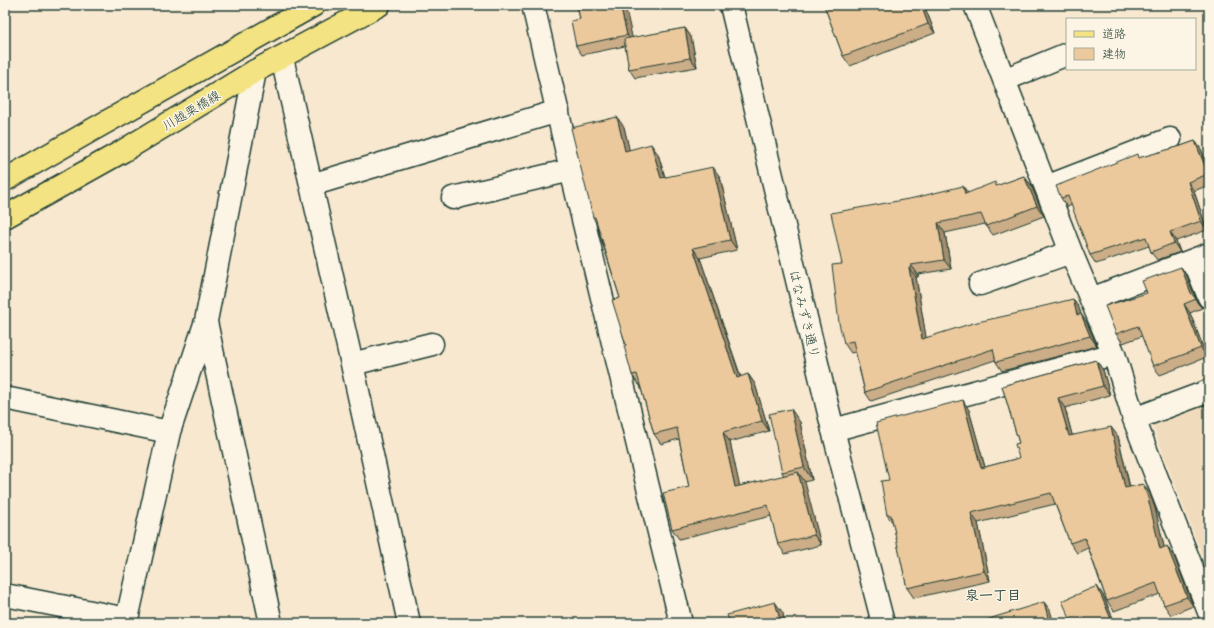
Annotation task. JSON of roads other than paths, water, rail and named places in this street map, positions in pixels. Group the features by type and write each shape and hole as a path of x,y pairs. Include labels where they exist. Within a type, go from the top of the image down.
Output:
{"main road":[{"path":"5,180 314,5"},
{"name":"川越栗橋線","path":"5,217 123,151 255,71 282,58 379,5"}],"street":[{"path":"533,5 571,170 681,623"},
{"name":"はなみずき通り","path":"731,5 833,430 883,623"},
{"path":"975,5 1071,252 1114,354 1134,419 1209,612"},
{"path":"1004,80 1066,54"},
{"path":"282,58 409,623"},
{"path":"5,595 128,621 169,432 206,321 255,71"},
{"path":"311,185 558,111"},
{"path":"1046,187 1170,139"},
{"path":"453,198 571,170"},
{"path":"980,284 1071,252"},
{"path":"1091,299 1202,257 1209,297"},
{"path":"206,321 271,623"},
{"path":"352,364 432,344"},
{"path":"833,430 1114,354"},
{"path":"1134,419 1209,391"},
{"path":"5,398 169,432"}],"district":[{"name":"泉一丁目","path":"993,595"}]}
